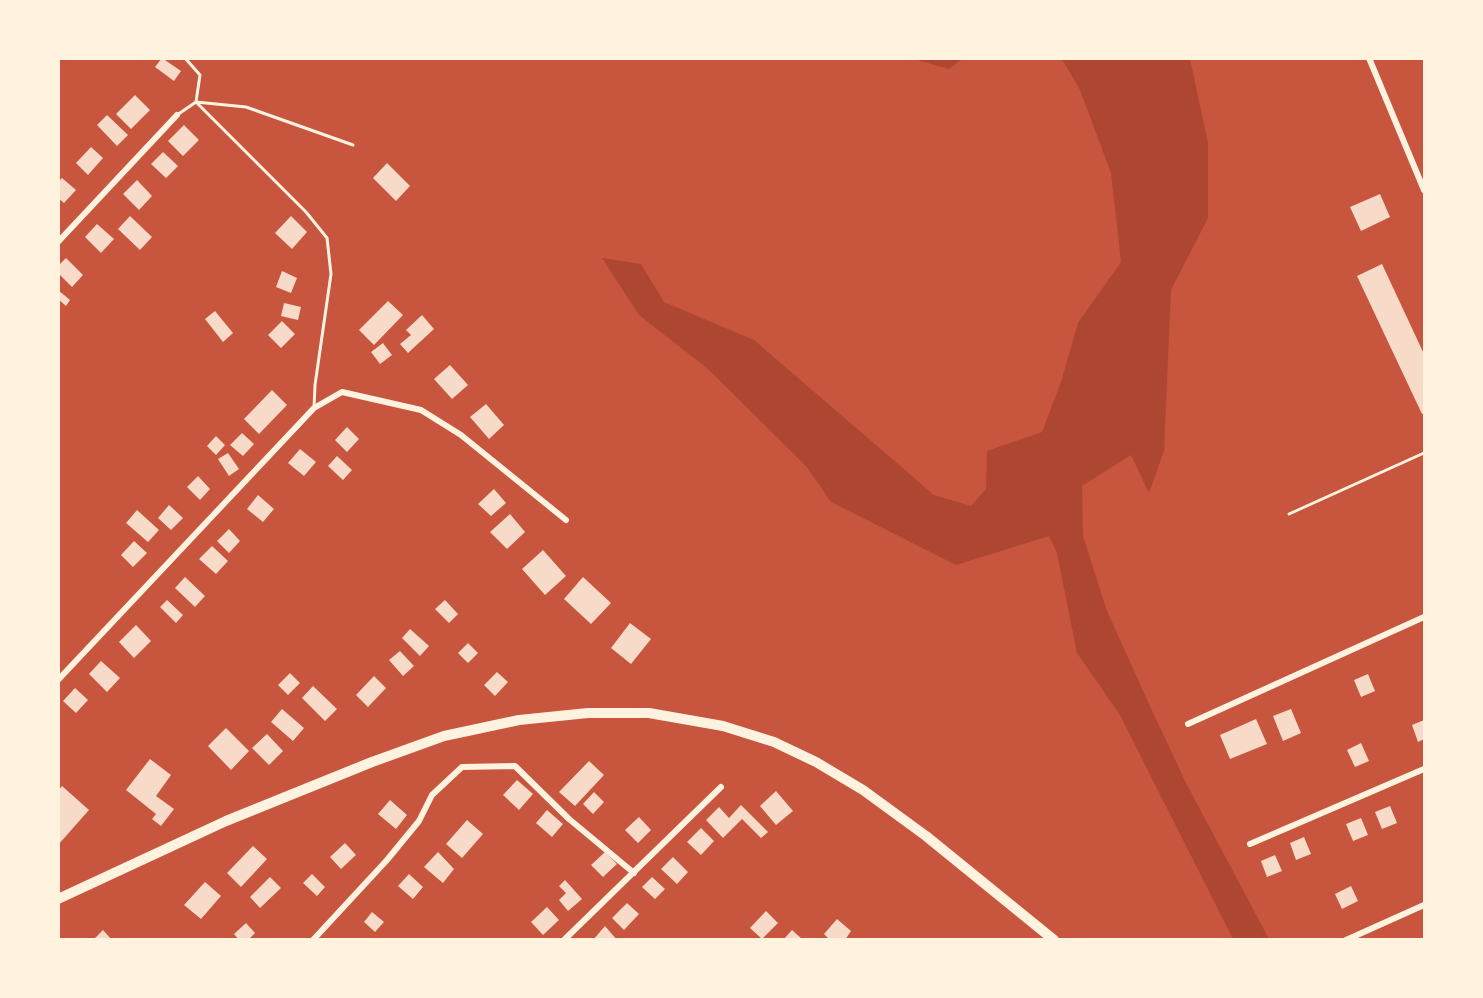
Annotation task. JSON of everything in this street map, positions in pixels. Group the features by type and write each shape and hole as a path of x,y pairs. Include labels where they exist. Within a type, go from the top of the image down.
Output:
{"main road":[{"path":"58,899 226,821 372,762 444,736 519,720 588,713 649,712 733,729 774,742 816,762 863,790 926,836 1054,939"}],"street":[{"path":"1369,58 1425,190"},
{"path":"58,242 177,115"},
{"path":"58,680 314,408 342,392 421,410 461,435 566,520"},
{"path":"1188,724 1425,617"},
{"path":"313,939 387,860 419,820 432,795 462,767 515,766 569,819 634,873"},
{"path":"1250,844 1425,769"},
{"path":"564,939 721,787"},
{"path":"1346,939 1425,905"}],"lane":[{"path":"185,58 200,75 196,102"},
{"path":"196,102 306,212 327,238 331,274 315,385 314,408"},
{"path":"177,115 196,102 246,107 352,144"},
{"path":"1289,514 1425,453"}],"shaded area":[{"path":"962,58 949,69 914,59 889,59"},
{"path":"1062,59 1190,59 1208,143 1208,218 1171,290 1164,451 1149,493 1131,455 1082,486 1083,536 1107,611 1149,704 1186,783 1269,939 1233,939 1120,715 1077,653 1057,553 1049,536 956,565 831,502 806,466 708,369 639,315 602,258 641,264 664,302 754,340 934,495 971,506 986,489 987,451 1042,432 1061,382 1078,323 1121,262 1111,173 1080,90"}],"building":[{"path":"162,58 181,71 174,81 155,67"},
{"path":"135,95 150,110 131,129 116,114"},
{"path":"107,115 128,135 117,146 97,125"},
{"path":"184,125 199,140 183,156 168,141"},
{"path":"91,147 103,158 88,175 76,163"},
{"path":"163,152 178,166 166,178 151,164"},
{"path":"387,163 410,186 396,201 373,178"},
{"path":"62,178 76,190 64,203 58,198 58,182"},
{"path":"137,180 152,196 139,210 123,194"},
{"path":"1380,194 1390,217 1361,231 1350,207"},
{"path":"130,216 152,237 140,250 118,229"},
{"path":"291,216 307,232 292,249 275,233"},
{"path":"97,224 114,239 101,253 85,237"},
{"path":"66,258 83,275 72,287 58,273 58,266"},
{"path":"1382,264 1424,354 1424,413 1422,414 1357,276"},
{"path":"282,271 297,278 291,293 276,287"},
{"path":"58,290 70,300 66,306 58,299"},
{"path":"388,301 403,315 374,345 359,330"},
{"path":"284,303 301,307 298,320 281,316"},
{"path":"215,311 233,333 223,342 205,319"},
{"path":"422,315 434,329 408,353 400,344 411,335 406,330"},
{"path":"282,321 295,334 281,348 268,335"},
{"path":"383,343 392,355 380,364 371,352"},
{"path":"450,365 468,385 452,399 434,379"},
{"path":"272,390 287,405 259,434 244,419"},
{"path":"486,404 504,425 489,439 470,417"},
{"path":"347,427 359,439 347,452 335,440"},
{"path":"242,433 254,444 243,456 230,445"},
{"path":"216,436 225,445 216,455 207,446"},
{"path":"300,449 316,462 304,476 288,463"},
{"path":"228,453 239,469 229,476 218,459"},
{"path":"337,456 352,470 343,480 328,466"},
{"path":"198,476 210,489 200,500 187,487"},
{"path":"494,489 506,503 491,516 478,504"},
{"path":"258,495 274,509 263,522 247,509"},
{"path":"169,505 183,518 171,530 158,518"},
{"path":"137,510 159,530 148,542 126,523"},
{"path":"510,514 525,532 507,549 490,532"},
{"path":"229,529 240,541 229,553 217,541"},
{"path":"134,541 147,553 133,567 121,555"},
{"path":"212,546 228,561 216,574 199,559"},
{"path":"543,550 566,576 545,595 522,569"},
{"path":"185,577 205,596 195,607 175,588"},
{"path":"583,577 611,603 591,624 564,599"},
{"path":"167,600 183,615 176,623 160,607"},
{"path":"445,600 458,614 449,623 435,609"},
{"path":"630,623 651,639 631,664 611,648"},
{"path":"136,625 151,641 134,658 119,642"},
{"path":"410,629 429,646 420,656 402,638"},
{"path":"468,643 478,653 468,663 458,653"},
{"path":"400,651 414,666 403,676 389,660"},
{"path":"101,661 120,678 107,692 89,674"},
{"path":"497,672 508,682 495,696 484,685"},
{"path":"290,673 300,683 288,695 278,685"},
{"path":"1368,674 1375,691 1361,697 1354,680"},
{"path":"374,676 386,688 368,707 356,695"},
{"path":"313,686 337,709 325,721 302,698"},
{"path":"75,688 88,700 76,713 63,701"},
{"path":"282,709 304,728 293,741 271,722"},
{"path":"1291,709 1301,733 1283,741 1273,716"},
{"path":"1256,719 1267,744 1230,759 1220,735"},
{"path":"1424,720 1424,739 1418,742 1412,725"},
{"path":"226,728 249,751 231,770 208,746"},
{"path":"267,734 283,751 269,765 252,748"},
{"path":"1361,743 1369,761 1355,767 1347,750"},
{"path":"150,759 171,775 156,796 174,809 161,826 152,819 156,814 126,790"},
{"path":"589,761 604,775 575,806 559,792"},
{"path":"517,780 533,794 519,810 503,795"},
{"path":"62,786 89,810 58,845 58,791"},
{"path":"776,791 793,811 776,825 760,806"},
{"path":"594,792 604,802 593,814 583,804"},
{"path":"390,800 407,815 396,829 378,814"},
{"path":"741,805 768,832 761,838 742,819 723,838 706,820 719,807 729,818"},
{"path":"1390,806 1397,823 1382,829 1375,812"},
{"path":"547,810 563,824 552,837 536,823"},
{"path":"639,817 651,830 638,843 625,830"},
{"path":"1361,818 1368,835 1353,841 1346,824"},
{"path":"467,820 483,834 462,858 446,844"},
{"path":"701,828 714,841 701,855 687,842"},
{"path":"1304,837 1311,854 1296,860 1290,843"},
{"path":"345,843 356,855 341,869 330,857"},
{"path":"253,846 267,859 241,887 227,873"},
{"path":"438,852 454,869 443,883 424,867"},
{"path":"605,852 617,864 603,877 591,865"},
{"path":"1275,855 1282,871 1267,877 1261,861"},
{"path":"673,857 688,872 677,884 661,869"},
{"path":"312,874 325,887 317,896 303,883"},
{"path":"409,874 423,887 413,899 398,886"},
{"path":"270,877 281,888 260,908 250,897"},
{"path":"652,877 665,889 655,899 642,887"},
{"path":"565,880 582,899 568,911 559,900 566,893 559,886"},
{"path":"205,882 221,896 201,919 184,905"},
{"path":"1351,886 1358,901 1342,909 1335,894"},
{"path":"627,903 639,914 624,930 612,918"},
{"path":"547,907 559,920 543,935 531,922"},
{"path":"766,911 778,923 762,939 750,928"},
{"path":"372,912 384,922 375,932 364,922"},
{"path":"837,919 851,931 845,940 830,940 824,934"},
{"path":"246,923 255,933 248,940 239,940 234,934"},
{"path":"605,926 617,940 593,940"},
{"path":"103,930 112,940 93,940"},
{"path":"792,930 803,940 783,940"}]}
